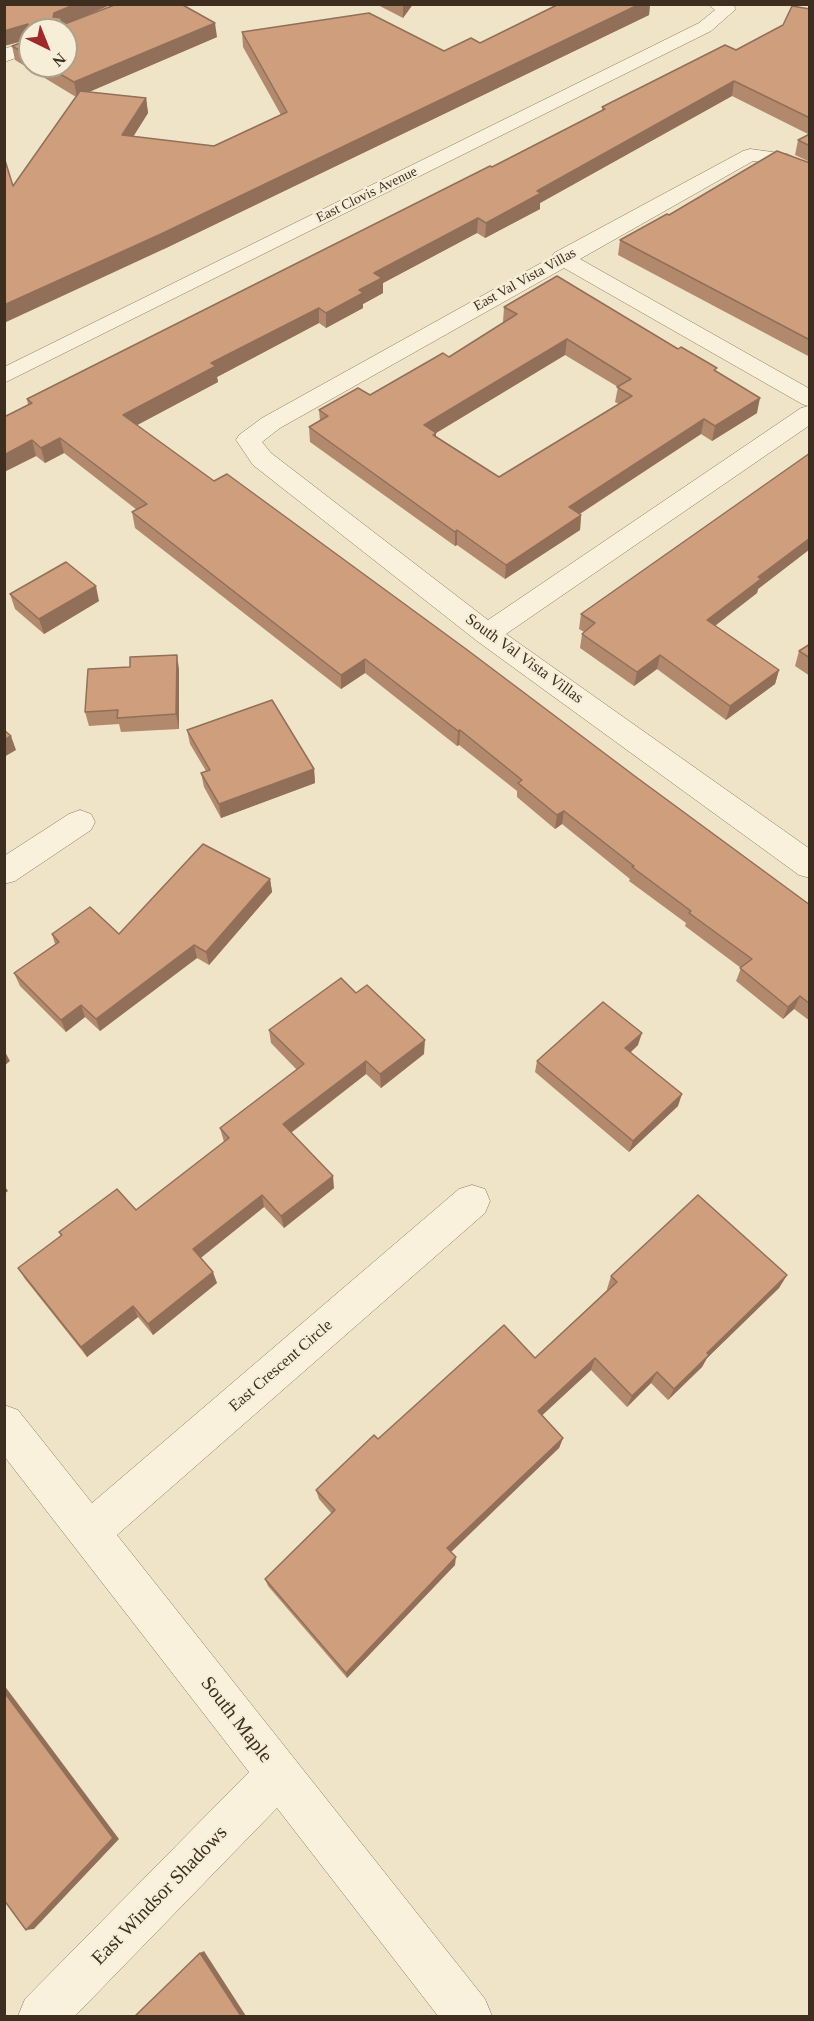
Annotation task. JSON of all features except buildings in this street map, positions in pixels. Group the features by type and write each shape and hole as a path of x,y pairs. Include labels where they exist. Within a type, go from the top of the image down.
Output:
{"street":[{"name":"East Clovis Avenue","path":"4,376 705,27 722,7"},
{"name":"East Val Vista Villas","path":"248,440 271,423 562,258 750,156 780,158 810,173"},
{"path":"562,258 810,399"},
{"path":"487,634 804,424"},
{"name":"South Val Vista Villas","path":"248,440 262,459 487,634 805,855"},
{"path":"4,872 80,822"},
{"name":"East Crescent Circle","path":"90,1531 472,1202"},
{"name":"South Maple","path":"4,1424 468,2016"},
{"name":"East Windsor Shadows","path":"42,2016 279,1774"}]}
